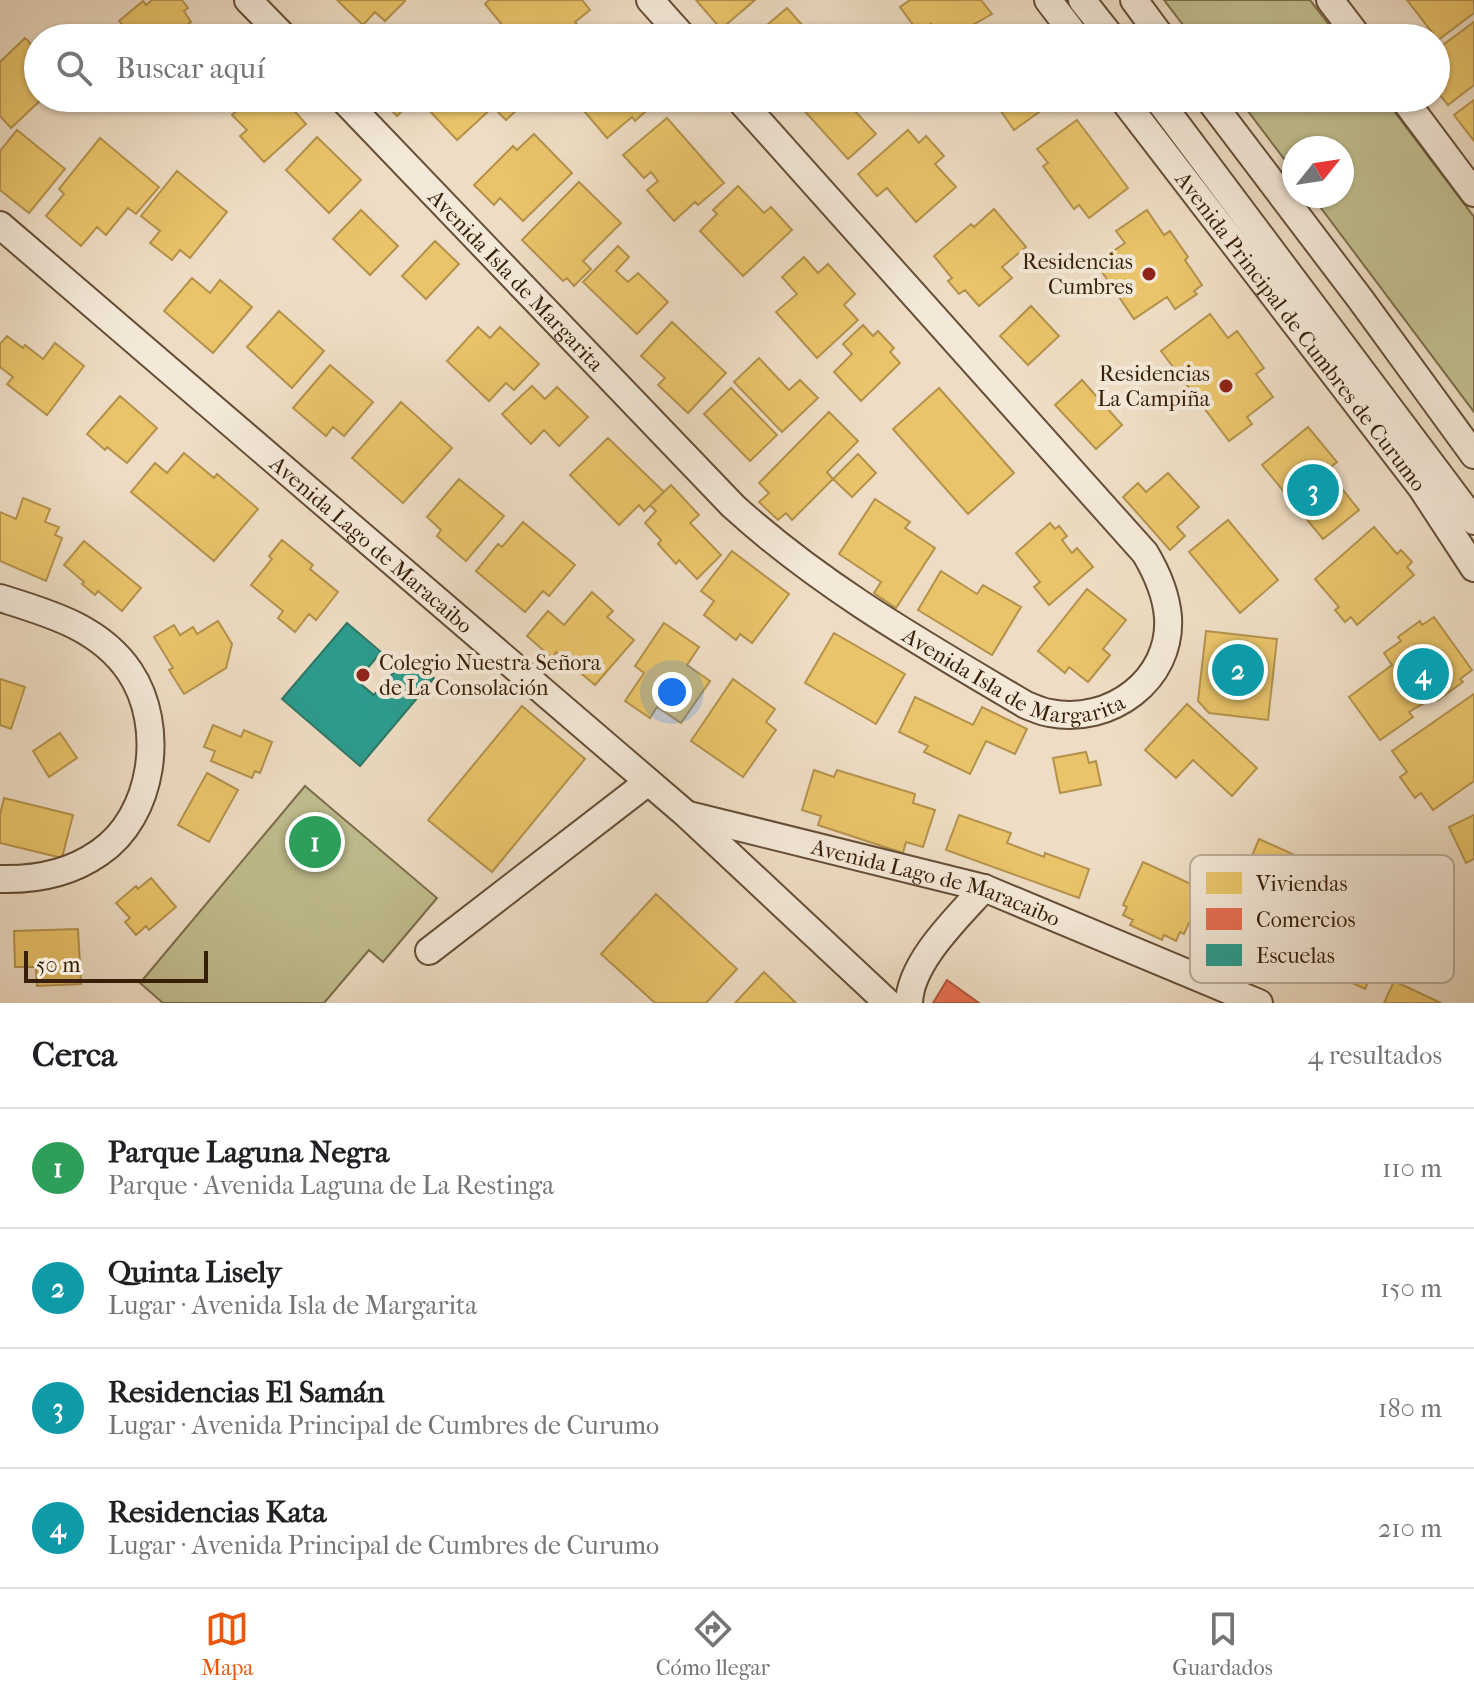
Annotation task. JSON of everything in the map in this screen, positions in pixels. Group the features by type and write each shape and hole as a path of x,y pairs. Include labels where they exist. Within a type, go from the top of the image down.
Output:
{"street":[{"path":"248,0 271,24"},
{"path":"650,0 671,24"},
{"path":"1048,0 1066,24"},
{"path":"1082,0 1101,24"},
{"path":"1134,0 1152,24"},
{"path":"1330,0 1348,24"},
{"name":"Avenida Isla de Margarita","path":"355,112 722,495 818,577 893,626 1026,705 1050,713 1080,715 1121,702 1146,682 1155,669 1167,635 1163,590 1145,553 751,112"},
{"name":"Avenida Principal de Cumbres de Curumo","path":"1133,112 1421,487 1473,564"},
{"name":"Avenida Principal de Cumbres de Curumo","path":"1167,112 1474,521"},
{"path":"1219,112 1474,455"},
{"path":"1413,112 1474,193"},
{"name":"Avenida Lago de Maracaibo","path":"0,225 686,814 984,888 1190,974"},
{"path":"0,598 73,623 94,635 129,670 143,694 150,723 150,757 145,786 120,834 99,853 51,876 0,879"},
{"path":"429,951 648,782"},
{"path":"686,814 888,1003"},
{"path":"909,1003 909,992 925,959 984,888"},
{"name":"Avenida Lago de Maracaibo","path":"1211,983 1259,1003"}],"shaded area":[{"path":"1164,0 1310,0 1328,24 1182,24"},
{"path":"1249,112 1395,112 1474,217 1474,412 1321,208 1354,208 1354,136 1282,136 1282,156"},
{"path":"305,786 437,898 383,962 369,950 324,1003 163,1003 140,983"}],"building: Viviendas":[{"path":"152,0 182,0 188,8 184,11 191,22 121,24 119,21 143,1 146,5"},
{"path":"337,0 405,1 385,21 375,12 362,24"},
{"path":"489,0 582,0 590,10 575,22 577,24 501,24 485,4"},
{"path":"696,0 755,0 727,24 717,24"},
{"path":"910,0 981,0 992,14 974,24 912,24 900,7"},
{"path":"1407,0 1474,0 1474,13 1450,31 1450,24 1426,24"},
{"path":"787,8 801,24 768,24"},
{"path":"1474,22 1474,85 1450,103 1450,40"},
{"path":"24,39 24,112 28,112 11,128 0,116 0,62"},
{"path":"1474,100 1474,141 1454,115"},
{"path":"235,112 295,112 306,124 264,162 240,136 247,130 232,115"},
{"path":"431,112 488,112 457,140"},
{"path":"498,112 515,112 506,120"},
{"path":"585,112 645,112 635,121 632,117 607,138"},
{"path":"806,112 856,112 876,134 848,159"},
{"path":"1002,112 1039,112 1014,130"},
{"path":"667,118 724,183 698,205 695,202 674,221 647,190 658,181 651,172 644,178 623,155"},
{"path":"1077,120 1128,188 1089,218 1079,205 1074,209 1043,166 1048,163 1037,149"},
{"path":"17,130 65,169 29,213 0,190 0,151"},
{"path":"908,130 919,143 926,136 944,156 935,164 956,187 916,222 887,188 877,196 858,174"},
{"path":"534,134 572,173 523,221 500,198 494,205 474,185 513,146 517,150"},
{"path":"317,137 361,180 329,213 286,170"},
{"path":"100,138 159,187 136,214 128,208 106,235 97,227 81,246 46,216 64,194 59,189"},
{"path":"177,171 227,212 190,258 180,250 172,260 150,243 160,231 141,216"},
{"path":"579,182 621,223 583,261 591,269 574,286 567,278 563,281 522,240"},
{"path":"738,186 764,213 771,207 792,230 743,276 700,231 717,214 713,210"},
{"path":"994,209 1026,247 1002,267 1012,278 979,306 965,290 959,294 948,281 952,278 934,256"},
{"path":"361,210 398,246 370,275 333,239"},
{"name":"Residencias Cumbres","path":"1147,210 1164,235 1170,231 1202,285 1194,291 1197,294 1175,309 1167,297 1134,319 1096,263 1125,243 1116,231"},
{"path":"435,241 459,264 426,299 402,276"},
{"path":"618,246 629,257 616,271 628,282 638,273 668,302 637,334 583,282"},
{"path":"804,257 818,273 828,264 855,294 844,305 858,320 817,358 776,312 797,294 782,277"},
{"path":"192,278 210,293 220,280 252,307 213,353 164,311"},
{"path":"1031,306 1059,336 1028,365 1000,336"},
{"path":"279,311 324,351 292,388 247,347"},
{"name":"Residencias La Campiña","path":"1210,314 1228,338 1237,331 1264,368 1256,374 1273,397 1247,417 1252,424 1229,441 1161,351"},
{"path":"672,322 726,373 688,413 658,385 665,378 641,356"},
{"path":"863,325 873,336 878,331 894,348 890,352 900,363 861,401 834,372 852,354 843,344"},
{"path":"478,327 490,338 500,327 539,364 514,390 506,383 489,401 447,361"},
{"path":"7,336 43,359 55,343 84,366 47,415 7,384 13,377 0,367 0,344"},
{"path":"759,358 789,390 800,380 818,398 782,432 734,382"},
{"path":"330,365 373,402 344,436 333,427 326,436 293,408"},
{"path":"1082,380 1122,425 1096,449 1055,405"},
{"path":"532,386 545,399 557,387 588,417 559,446 544,430 531,444 502,414"},
{"path":"731,388 777,435 750,461 704,414"},
{"path":"939,388 1014,473 968,514 893,429"},
{"path":"120,396 157,428 127,463 87,434"},
{"path":"401,402 452,448 403,503 352,458"},
{"path":"829,412 858,441 827,472 833,479 792,520 786,513 778,520 759,502 769,493 759,483"},
{"path":"1308,427 1337,462 1327,470 1359,510 1323,539 1262,465"},
{"path":"608,438 664,492 644,511 639,505 619,525 570,475"},
{"path":"184,453 214,478 217,474 258,509 214,561 131,492 155,463 167,473"},
{"path":"858,454 876,473 852,497 833,479"},
{"path":"1168,473 1199,507 1177,527 1185,536 1170,550 1123,497 1138,483 1146,492"},
{"path":"459,479 504,516 466,561 437,536 441,530 427,517"},
{"path":"671,485 699,515 690,523 721,555 697,579 679,560 676,564 658,544 661,540 645,523 656,511 650,505"},
{"path":"23,498 50,509 45,522 59,527 55,535 62,538 46,581 0,561 0,512 16,519"},
{"path":"875,499 910,522 905,528 935,548 896,608 874,593 881,582 839,554"},
{"path":"1228,520 1278,580 1240,613 1189,552"},
{"path":"523,522 575,565 549,596 543,591 525,612 476,571 498,544 502,547"},
{"path":"1050,523 1055,529 1059,526 1067,536 1062,540 1072,553 1077,548 1093,567 1049,605 1034,587 1040,582 1016,553"},
{"path":"1374,527 1397,554 1401,550 1412,562 1407,567 1414,575 1357,625 1351,617 1345,622 1335,610 1339,607 1315,579"},
{"path":"282,540 313,565 310,569 338,592 316,620 309,614 295,632 278,618 283,611 251,585 272,559 269,556"},
{"path":"84,541 141,588 122,611 98,591 95,595 64,565"},
{"path":"732,551 789,594 752,643 740,634 736,640 704,615 714,601 701,591"},
{"path":"941,571 977,594 983,585 1021,607 992,655 918,610"},
{"path":"1087,589 1126,620 1103,649 1110,655 1088,682 1069,667 1065,673 1038,651"},
{"path":"592,592 613,611 607,617 634,640 595,685 556,652 552,658 527,636 548,611 564,625"},
{"path":"1434,617 1472,670 1460,679 1463,682 1438,700 1436,696 1409,712 1413,717 1380,740 1349,697 1392,665 1384,653 1401,641 1398,637 1420,621 1422,625"},
{"path":"218,621 232,644 226,668 184,694 154,637 174,625 180,635 193,627 197,634"},
{"path":"664,623 699,647 687,665 710,681 681,723 657,707 650,718 625,701 644,673 635,666"},
{"path":"1206,631 1277,639 1268,720 1209,713 1198,701"},
{"path":"834,633 905,674 876,724 805,683"},
{"path":"0,679 25,687 11,729 0,725"},
{"path":"733,679 775,709 766,722 776,730 743,777 691,741"},
{"path":"1474,694 1474,781 1433,810 1421,793 1415,798 1400,777 1407,772 1392,751"},
{"path":"915,697 973,725 982,707 1027,729 1015,754 986,741 970,774 924,752 928,746 899,732"},
{"path":"1187,704 1257,768 1232,796 1193,760 1176,778 1145,750"},
{"path":"522,706 585,759 492,872 428,820"},
{"path":"213,725 241,737 244,730 272,742 260,773 255,771 252,778 211,761 215,751 204,747"},
{"path":"60,733 77,758 49,777 33,751"},
{"path":"1086,752 1089,763 1096,761 1101,785 1060,793 1053,758"},
{"path":"814,770 834,777 837,770 915,794 913,803 935,810 923,847 906,842 903,853 818,825 821,816 802,810"},
{"path":"207,773 238,790 209,842 178,825"},
{"path":"4,798 73,815 62,858 0,843 0,815"},
{"path":"959,815 1011,833 1007,843 1089,869 1079,898 946,850"},
{"path":"1474,815 1474,859 1466,863 1449,827"},
{"path":"1259,839 1295,855 1252,855"},
{"path":"1143,862 1190,884 1190,921 1184,934 1180,932 1176,941 1164,935 1162,940 1130,925 1133,920 1123,915 1127,907 1123,905"},
{"path":"151,878 176,907 149,930 146,926 136,935 125,922 130,918 116,903"},
{"path":"656,894 737,969 706,1003 655,1003 601,954"},
{"path":"78,929 81,984 37,986 36,967 15,967 14,931"},
{"path":"764,972 796,1003 735,1003"},
{"path":"1352,983 1368,983 1365,989"},
{"path":"1393,983 1398,983 1441,1003 1384,1003"}],"building: Comercios":[{"path":"947,980 979,1003 933,1003"}],"building: Escuelas":[{"path":"347,623 381,652 357,681 374,695 408,656 434,678 360,766 282,699"}],"place":[{"name":"Residencias Cumbres","path":"1149,274"},
{"name":"Residencias La Campiña","path":"1226,386"},
{"name":"Residencias El Samán","path":"1313,490"},
{"name":"Quinta Lisely","path":"1238,670"},
{"name":"Residencias Kata","path":"1423,674"},
{"name":"Colegio Nuestra Señora de La Consolación","path":"363,675"},
{"name":"Parque Laguna Negra","path":"315,842"}]}
